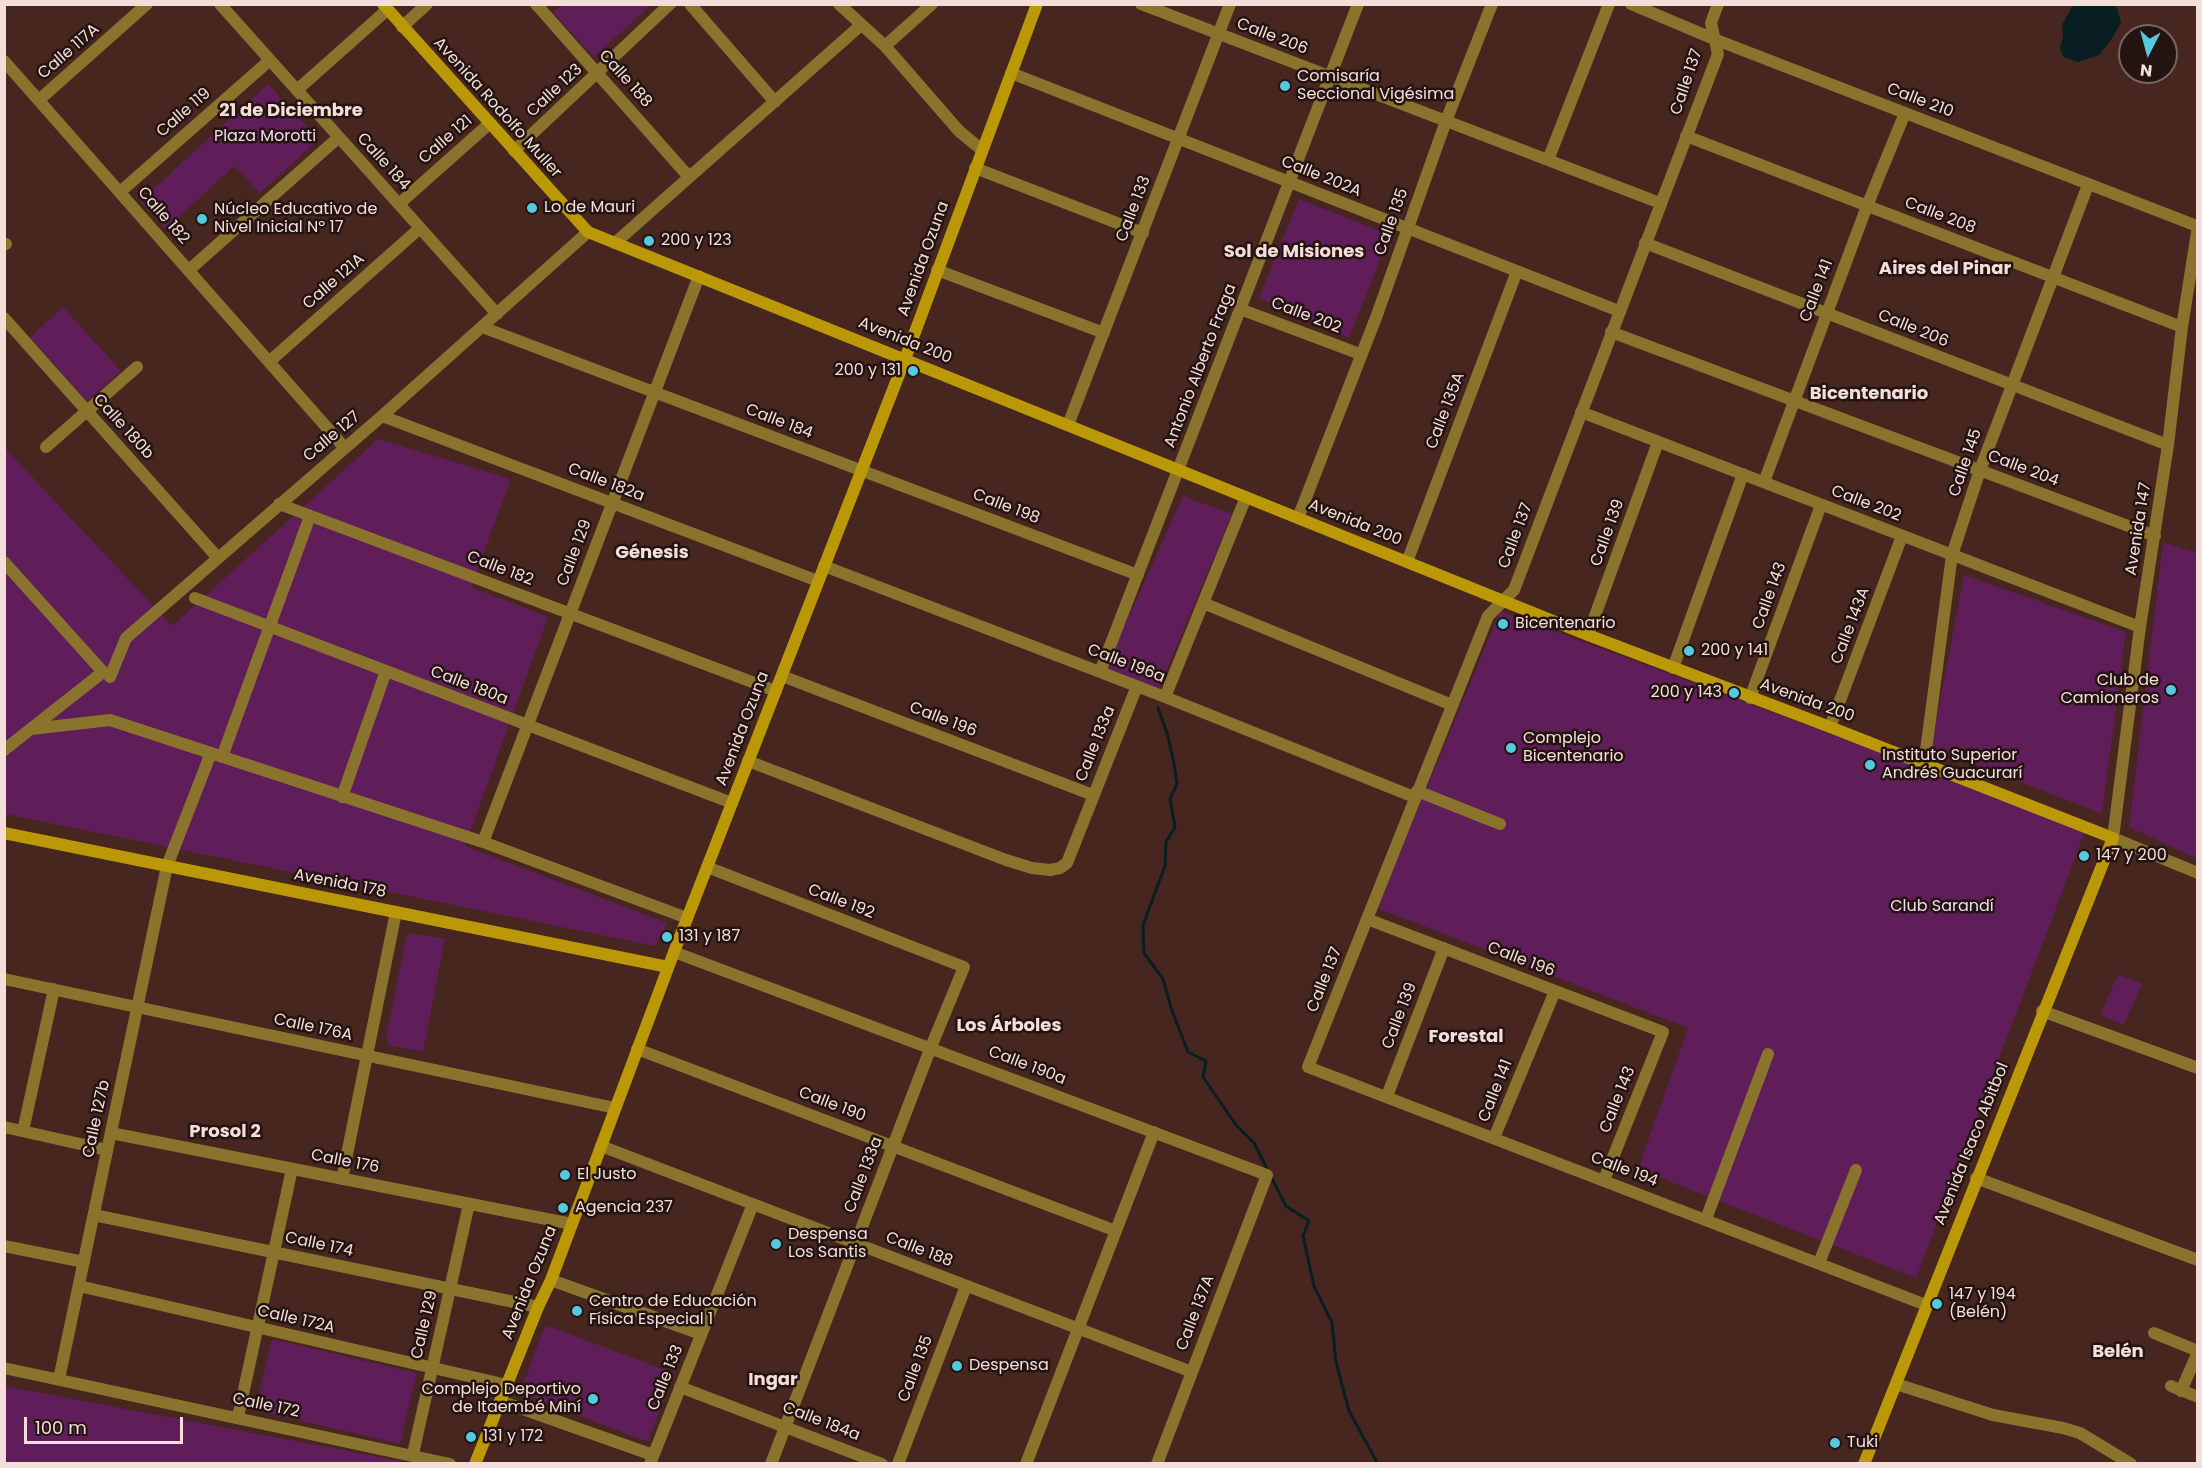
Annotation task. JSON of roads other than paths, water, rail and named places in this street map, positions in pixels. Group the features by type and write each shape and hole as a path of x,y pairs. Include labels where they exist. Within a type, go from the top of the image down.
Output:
{"main road":[{"name":"Avenida Ozuna","path":"475,1464 551,1280 668,967 905,359 1037,4"},
{"name":"Avenida Rodolfo Muller","path":"385,7 588,232"},
{"name":"Avenida 200","path":"588,232 1588,636 1830,727 2113,838"},
{"name":"Avenida 178","path":"4,833 668,967"},
{"name":"Avenida Isaco Abitbol","path":"1864,1464 2042,1011 2113,838"}],"street":[{"name":"Calle 117A","path":"39,100 147,4"},
{"name":"Calle 184","path":"220,4 497,314"},
{"path":"402,27 427,4"},
{"name":"Calle 188","path":"536,4 690,177"},
{"name":"Calle 123","path":"514,151 670,4"},
{"path":"690,4 775,102"},
{"path":"885,46 932,4"},
{"name":"Calle 206","path":"1141,4 1165,9 1218,34 1660,203"},
{"name":"Calle 133","path":"1068,425 1230,4"},
{"name":"Antonio Alberto Fraga","path":"1100,672 1358,4"},
{"name":"Calle 135","path":"1298,518 1492,4"},
{"path":"1548,159 1609,4"},
{"name":"Calle 210","path":"1631,4 1714,39 2197,226"},
{"name":"Calle 137","path":"1308,1067 1415,794 1488,616 1514,590 1718,54 1711,23 1718,4"},
{"path":"840,5 885,46 959,131 982,150"},
{"path":"297,90 385,7"},
{"path":"615,243 861,25"},
{"name":"Calle 119","path":"120,192 270,60"},
{"name":"Calle 182","path":"4,61 344,447"},
{"name":"Calle 202A","path":"1011,73 1619,311"},
{"name":"Calle 141","path":"1764,482 1867,206 1905,113"},
{"name":"Calle 121","path":"399,204 489,124"},
{"name":"Calle 208","path":"1686,136 2182,327"},
{"path":"189,270 339,137"},
{"path":"975,168 1143,233"},
{"name":"Calle 145","path":"1924,765 1952,555 1980,470 2088,185"},
{"name":"Avenida 147","path":"2113,838 2140,627 2168,445 2197,226"},
{"name":"Calle 121A","path":"270,361 420,228"},
{"name":"Calle 127","path":"110,676 126,638 382,416 588,232"},
{"name":"Calle 206","path":"1645,243 2168,445"},
{"path":"937,270 1104,333"},
{"name":"Calle 135A","path":"1407,562 1516,271"},
{"name":"Calle 129","path":"483,842 699,276"},
{"name":"Calle 202","path":"1240,309 1360,354"},
{"name":"Calle 180b","path":"4,318 218,558"},
{"name":"Calle 184","path":"483,327 862,471"},
{"name":"Calle 204","path":"1611,332 2155,536"},
{"path":"46,447 137,367"},
{"name":"Calle 202","path":"1581,412 2140,627"},
{"name":"Calle 182a","path":"382,416 818,581"},
{"name":"Calle 139","path":"1588,636 1658,442"},
{"name":"Calle 198","path":"862,471 1138,575"},
{"path":"1673,668 1743,474"},
{"path":"1165,697 1246,496"},
{"name":"Calle 182","path":"279,504 776,691"},
{"name":"Calle 143","path":"1750,698 1821,505"},
{"name":"Calle 127b","path":"59,1379 167,866 270,627 310,516"},
{"name":"Calle 143A","path":"1830,727 1902,536"},
{"path":"4,562 103,672 6,747"},
{"name":"Calle 196a","path":"825,566 1415,794 1500,824"},
{"name":"Calle 180a","path":"195,598 732,803"},
{"path":"1203,603 1452,705"},
{"path":"342,797 386,672"},
{"name":"Calle 196","path":"782,676 1093,795"},
{"name":"Calle 133a","path":"748,761 1006,860 1032,868 1050,870 1060,868 1067,863 1137,686"},
{"path":"31,729 110,720 483,842 687,918"},
{"path":"2113,838 2198,873"},
{"name":"Calle 192","path":"707,867 964,967"},
{"path":"342,1179 396,912"},
{"name":"Calle 196","path":"1367,919 1663,1032"},
{"name":"Calle 139","path":"1387,1096 1444,948"},
{"name":"Calle 190a","path":"674,952 1267,1175"},
{"name":"Calle 133a","path":"771,1464 931,1047 964,967"},
{"name":"Calle 176A","path":"4,978 615,1108"},
{"path":"23,1131 54,989"},
{"name":"Calle 141","path":"1494,1138 1555,991"},
{"path":"2042,1011 2198,1068"},
{"name":"Calle 143","path":"1604,1180 1663,1032"},
{"name":"Calle 190","path":"637,1049 1116,1231"},
{"path":"1706,1219 1768,1054"},
{"name":"Calle 194","path":"1308,1067 1926,1305"},
{"path":"4,1128 107,1150"},
{"path":"1026,1464 1154,1132"},
{"name":"Calle 176","path":"111,1133 572,1224"},
{"name":"Calle 188","path":"601,1146 1192,1372"},
{"path":"238,1417 292,1169"},
{"path":"1819,1263 1856,1170"},
{"name":"Calle 137A","path":"1157,1464 1267,1175"},
{"path":"1976,1178 2198,1260"},
{"name":"Calle 129","path":"413,1454 469,1204"},
{"name":"Calle 133","path":"652,1459 753,1204"},
{"name":"Calle 174","path":"94,1215 538,1307"},
{"path":"4,1246 84,1262"},
{"path":"551,1280 701,1334"},
{"name":"Calle 172A","path":"79,1286 507,1385"},
{"name":"Calle 135","path":"897,1464 966,1286"},
{"path":"2154,1332 2198,1352 2176,1389 2198,1397"},
{"name":"Calle 172","path":"4,1368 413,1454 450,1464"},
{"path":"1896,1384 1993,1415 2080,1433 2131,1464"},
{"name":"Calle 184a","path":"680,1387 882,1464"},
{"path":"500,1401 652,1459"}],"water":[{"path":"2073,5 2113,5 2117,8 2121,23 2118,24 2113,37 2099,55 2078,62 2063,57 2060,48 2063,36 2062,25"}],"waterway":[{"path":"1158,708 1174,763 1177,784 1170,799 1175,827 1166,842 1165,866 1143,925 1144,953 1163,979 1171,1008 1188,1052 1206,1061 1203,1077 1236,1125 1254,1143 1268,1171"},
{"path":"1271,1177 1286,1206 1309,1221 1303,1236 1314,1286 1332,1323 1336,1362 1349,1411 1378,1464"}],"place":[{"name":"Comisaría Seccional Vigésima","path":"1285,86"},
{"name":"Lo de Mauri","path":"532,208"},
{"name":"Núcleo Educativo de Nivel Inicial Nº 17","path":"202,219"},
{"name":"200 y 123","path":"649,241"},
{"name":"200 y 131","path":"913,371"},
{"name":"Bicentenario","path":"1503,624"},
{"name":"200 y 141","path":"1689,651"},
{"name":"Club de Camioneros","path":"2171,690"},
{"name":"200 y 143","path":"1734,693"},
{"name":"Complejo Bicentenario","path":"1511,748"},
{"name":"Instituto Superior Andrés Guacurarí","path":"1870,765"},
{"name":"147 y 200","path":"2084,856"},
{"name":"131 y 187","path":"667,937"},
{"name":"El Justo","path":"565,1175"},
{"name":"Agencia 237","path":"563,1208"},
{"name":"Despensa Los Santis","path":"776,1244"},
{"name":"147 y 194 (Belén)","path":"1937,1304"},
{"name":"Centro de Educación Física Especial 1","path":"577,1311"},
{"name":"Despensa","path":"957,1366"},
{"name":"Complejo Deportivo de Itaembé Miní","path":"593,1399"},
{"name":"131 y 172","path":"471,1437"},
{"name":"Tuki","path":"1835,1443"}],"district":[{"name":"21 de Diciembre","path":"291,111"},
{"name":"Sol de Misiones","path":"1294,252"},
{"name":"Aires del Pinar","path":"1945,269"},
{"name":"Bicentenario","path":"1869,394"},
{"name":"Génesis","path":"652,553"},
{"name":"Los Árboles","path":"1009,1026"},
{"name":"Forestal","path":"1466,1037"},
{"name":"Prosol 2","path":"225,1132"},
{"name":"Belén","path":"2118,1352"},
{"name":"Ingar","path":"773,1380"}],"park label":[{"name":"Plaza Morotti","path":"265,137"},
{"name":"Club Sarandí","path":"1942,907"}]}
